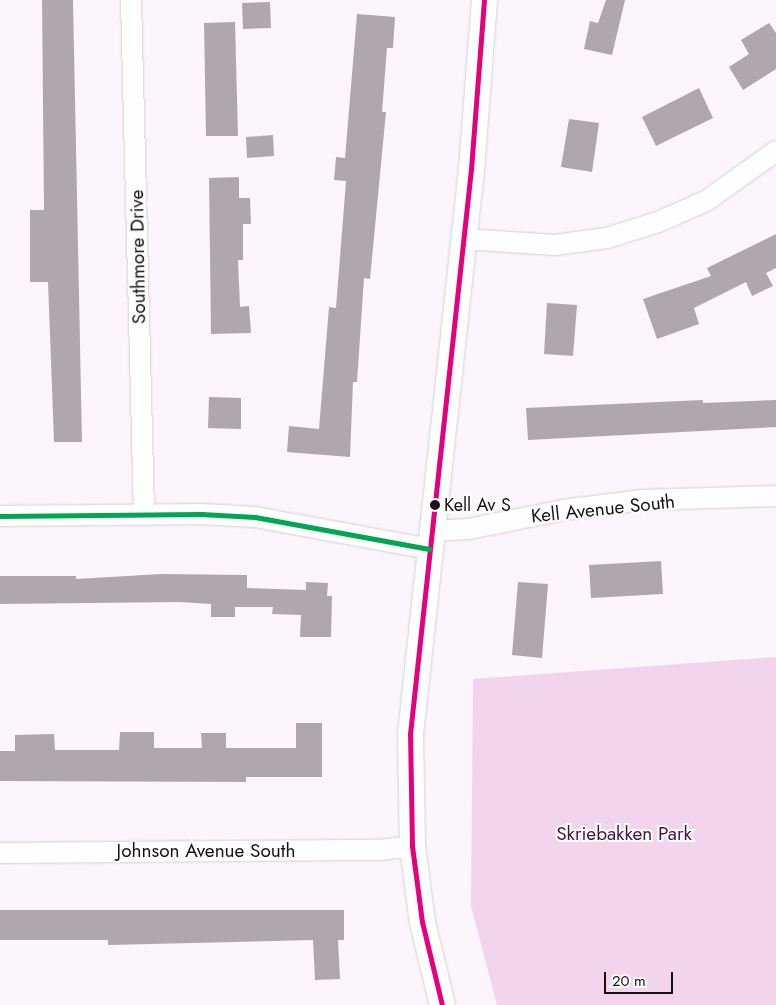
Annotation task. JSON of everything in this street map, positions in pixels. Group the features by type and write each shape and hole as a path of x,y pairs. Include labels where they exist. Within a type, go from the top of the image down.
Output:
{"street":[{"name":"Southmore Drive","path":"131,0 144,515"},
{"path":"442,1005 422,922 412,846 410,734 464,239 484,0"},
{"path":"464,239 555,245 607,238 658,222 706,201 776,151"},
{"name":"Kell Avenue South","path":"0,516 144,515 254,517 430,540 469,529 563,510 643,500 776,496"},
{"name":"Johnson Avenue South","path":"0,853 380,850 412,846"}],"green space":[{"name":"Skriebakken Park","path":"776,657 776,1005 497,1005 471,906 473,679"}],"building":[{"path":"42,0 73,0 82,442 54,442 48,282 30,282 30,210 44,210"},
{"path":"606,0 625,0 612,55 584,49 590,21 598,23"},
{"path":"270,2 271,28 243,29 242,3"},
{"path":"357,14 395,17 393,48 387,48 382,112 386,112 370,279 364,278 357,382 353,382 350,457 287,452 289,426 319,429 329,307 336,308 346,181 334,180 336,157 345,158"},
{"path":"235,22 238,136 206,136 204,23"},
{"path":"769,23 776,33 776,69 743,90 729,67 749,54 741,40"},
{"path":"699,88 713,118 656,146 642,117"},
{"path":"569,119 599,123 592,172 561,167"},
{"path":"273,135 274,156 247,158 246,137"},
{"path":"239,177 239,198 250,198 251,224 243,224 243,260 238,260 240,307 249,306 251,333 211,334 209,178"},
{"path":"776,234 776,268 766,273 773,286 752,296 746,282 694,308 699,324 657,339 643,299 711,276 707,268"},
{"path":"547,303 577,305 573,356 544,354"},
{"path":"209,397 241,398 241,429 208,428"},
{"path":"703,400 703,403 776,400 776,427 528,440 526,408"},
{"path":"661,561 663,594 591,598 589,565"},
{"path":"161,574 247,575 247,588 306,590 306,582 328,583 327,596 332,596 331,637 300,637 301,615 272,614 273,607 235,607 235,617 211,617 211,604 180,602 0,604 0,576 76,576 76,579"},
{"path":"518,582 548,584 542,658 512,655"},
{"path":"296,723 322,723 322,777 246,777 246,782 0,781 0,751 15,751 15,735 54,734 55,750 119,750 120,732 154,732 154,748 202,748 201,733 226,733 226,748 296,748"},
{"path":"0,910 344,910 344,940 338,940 340,979 315,980 313,940 108,945 108,940 0,940"}],"transit line":[{"path":"442,1005 422,922 412,846 410,734 471,169 484,0"},
{"path":"0,516 201,514 255,517 429,549"}],"place":[{"name":"Kell Av S","path":"435,505"}]}
